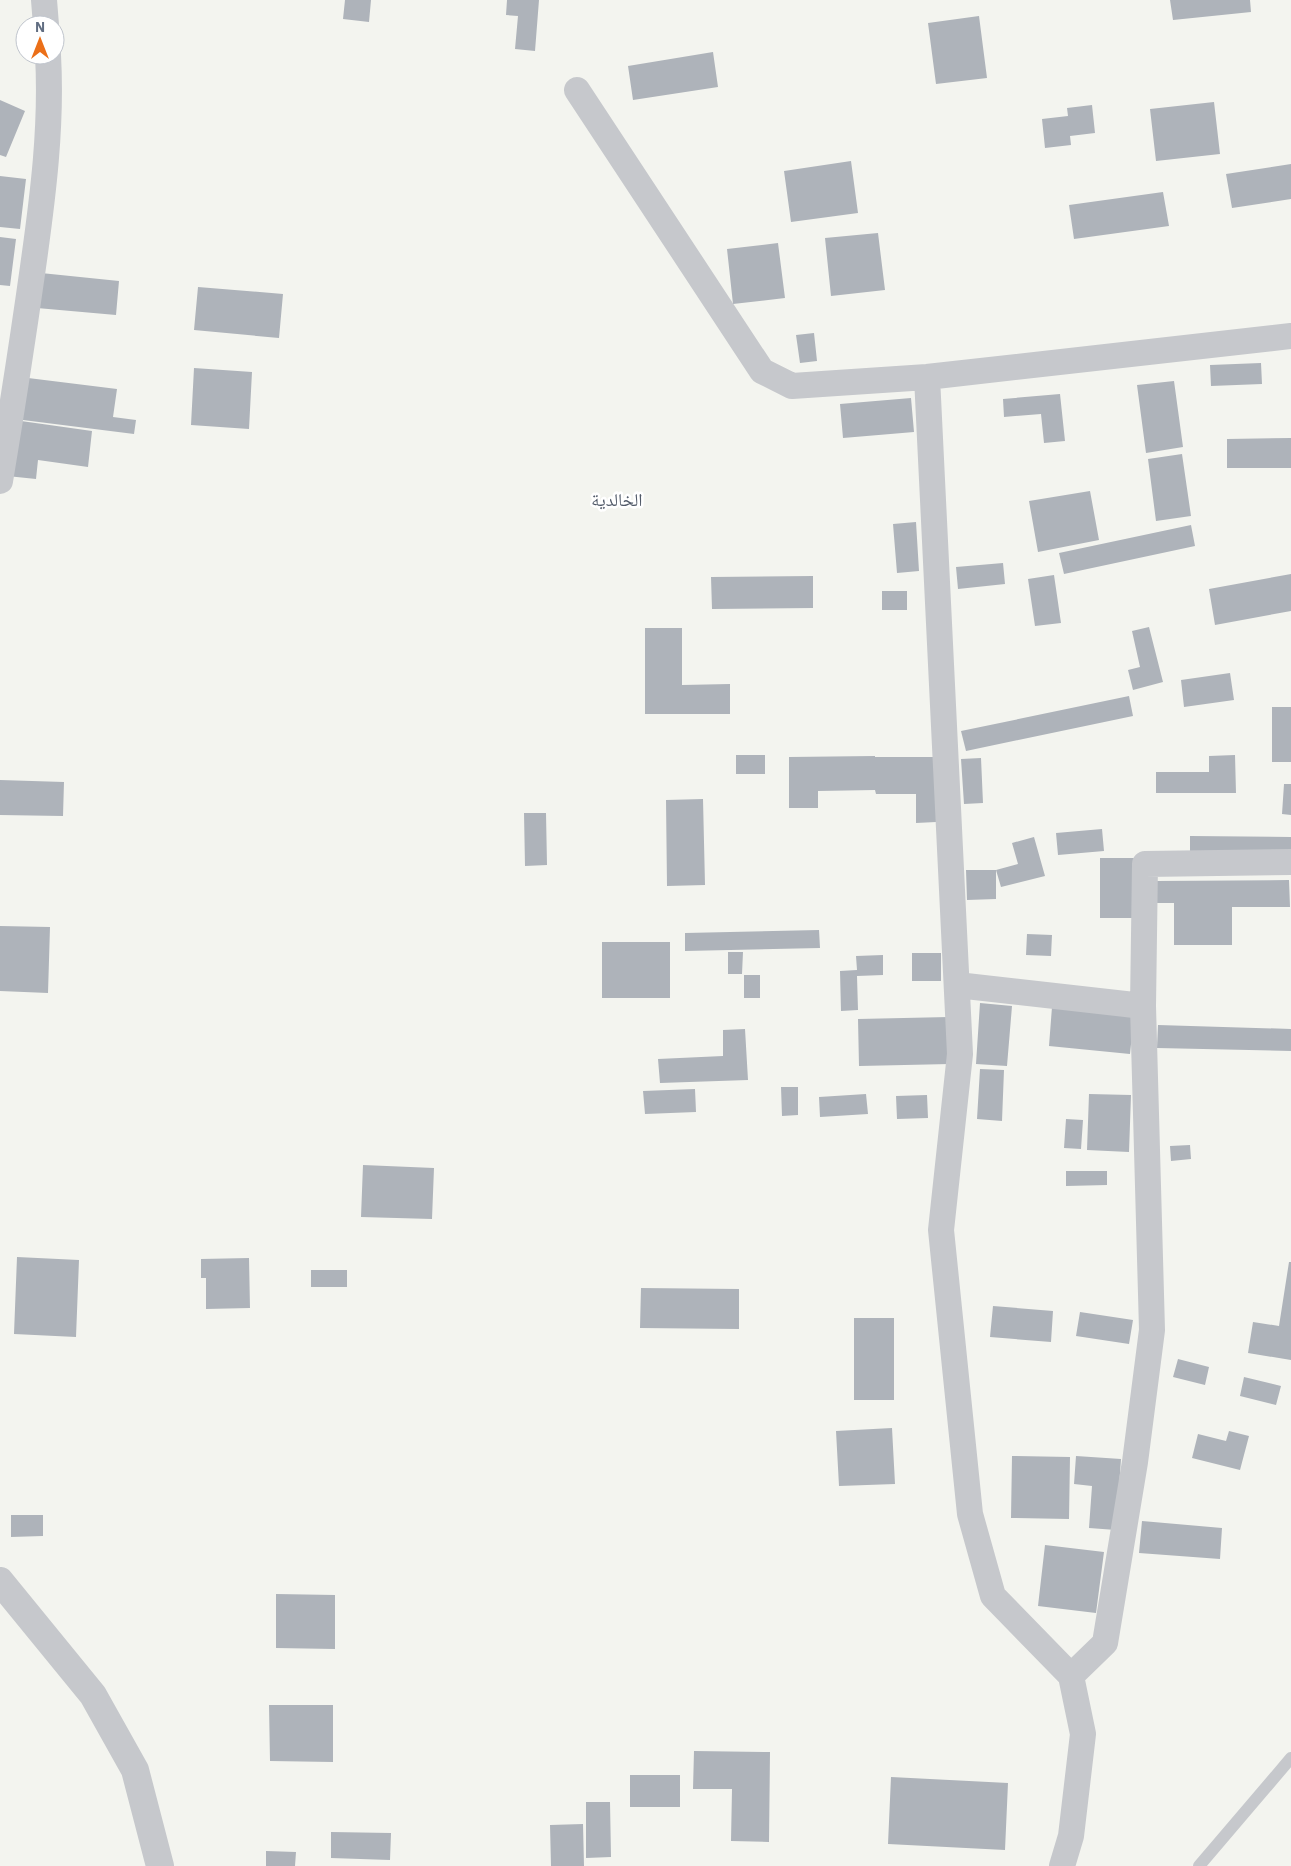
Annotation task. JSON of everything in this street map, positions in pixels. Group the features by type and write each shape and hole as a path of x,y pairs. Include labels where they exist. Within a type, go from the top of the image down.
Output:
{"street":[{"path":"44,0 45,15"},
{"path":"0,481 24,333 47,163 50,84 49,65"},
{"path":"577,90 762,371 792,386 927,377 1291,336"},
{"path":"927,377 960,1054 940,1230 970,1514 993,1596 1071,1676 1083,1734 1071,1836 1062,1866"},
{"path":"1071,1676 1105,1643 1135,1462 1152,1330 1143,1006 1145,864 1291,862"},
{"path":"957,986 1143,1006"},
{"path":"0,1581 94,1695 135,1770 160,1866"}],"lane":[{"path":"1198,1866 1291,1758"}],"building":[{"path":"345,0 371,0 369,22 343,19"},
{"path":"507,0 539,0 535,51 515,49 518,16 506,15"},
{"path":"1170,0 1250,0 1251,12 1173,20"},
{"path":"979,16 987,78 936,84 928,23"},
{"path":"713,52 718,87 633,100 628,66"},
{"path":"0,100 25,111 6,157 0,155"},
{"path":"1214,102 1220,154 1156,161 1150,109"},
{"path":"1092,105 1095,133 1070,136 1071,145 1045,148 1042,119 1068,116 1067,108"},
{"path":"851,161 858,213 791,222 784,171"},
{"path":"1291,164 1291,199 1232,208 1226,174"},
{"path":"0,176 26,179 20,229 0,227"},
{"path":"1163,192 1169,226 1074,239 1069,205"},
{"path":"878,233 885,290 831,296 825,238"},
{"path":"0,237 16,239 10,286 0,285"},
{"path":"778,243 785,298 733,304 727,249"},
{"path":"41,273 119,281 116,315 37,308"},
{"path":"198,287 283,294 279,338 194,330"},
{"path":"814,333 817,361 800,363 796,335"},
{"path":"1261,363 1262,384 1211,386 1210,365"},
{"path":"194,368 252,372 249,429 191,425"},
{"path":"20,377 117,389 113,417 136,420 134,434 15,419"},
{"path":"1174,381 1183,447 1146,453 1137,385"},
{"path":"1060,394 1065,441 1044,443 1041,414 1004,417 1003,399"},
{"path":"911,398 914,432 843,438 840,404"},
{"path":"14,420 92,431 88,467 38,460 36,479 7,476"},
{"path":"1291,438 1291,468 1227,468 1227,439"},
{"path":"1182,454 1191,516 1156,521 1148,459"},
{"path":"1090,491 1099,540 1038,552 1029,501"},
{"path":"916,522 919,571 897,573 893,524"},
{"path":"1191,525 1195,546 1064,574 1059,553"},
{"path":"1003,563 1005,584 958,589 956,567"},
{"path":"1291,574 1291,611 1215,625 1209,589"},
{"path":"1054,575 1061,623 1035,626 1028,579"},
{"path":"813,576 813,608 712,609 711,577"},
{"path":"882,591 907,591 907,610 882,610"},
{"path":"1149,627 1163,682 1133,690 1128,670 1140,667 1132,631"},
{"path":"645,628 682,628 682,685 730,684 730,714 645,714"},
{"path":"1230,673 1234,700 1184,707 1181,680"},
{"path":"1129,696 1133,716 966,751 961,731"},
{"path":"1272,707 1291,707 1291,762 1272,762"},
{"path":"736,755 765,755 765,774 736,774"},
{"path":"1235,755 1236,793 1156,793 1156,772 1209,772 1209,756"},
{"path":"789,757 936,757 936,822 916,823 916,794 876,794 875,790 818,791 818,808 789,808"},
{"path":"981,758 983,803 964,804 961,759"},
{"path":"0,780 64,782 63,816 0,815"},
{"path":"1284,784 1291,784 1291,815 1282,814"},
{"path":"703,799 705,885 667,886 666,800"},
{"path":"524,813 546,813 547,865 525,866"},
{"path":"1102,829 1104,851 1058,855 1056,833"},
{"path":"1190,836 1291,837 1291,860 1190,860"},
{"path":"1034,837 1045,876 1001,887 996,870 1018,864 1012,843"},
{"path":"1100,858 1137,858 1136,918 1100,918"},
{"path":"966,870 996,870 996,899 967,900"},
{"path":"1289,880 1290,907 1232,907 1232,945 1174,945 1174,903 1157,903 1157,881"},
{"path":"0,926 50,927 48,993 0,991"},
{"path":"819,930 820,948 685,951 685,933"},
{"path":"1027,934 1052,935 1051,956 1026,955"},
{"path":"602,942 670,942 670,998 602,998"},
{"path":"728,952 743,952 742,974 728,974"},
{"path":"912,953 941,953 941,981 912,981"},
{"path":"883,955 883,975 857,976 858,1010 841,1011 840,971 857,970 856,956"},
{"path":"744,975 760,975 760,998 744,998"},
{"path":"980,1003 1012,1006 1007,1066 976,1064"},
{"path":"1052,1007 1134,1015 1130,1054 1049,1046"},
{"path":"949,1017 950,1064 859,1066 858,1019"},
{"path":"1158,1025 1291,1029 1291,1051 1157,1048"},
{"path":"745,1029 748,1080 660,1083 658,1059 723,1056 723,1030"},
{"path":"980,1069 1004,1070 1002,1121 977,1119"},
{"path":"781,1087 798,1087 798,1115 782,1116"},
{"path":"695,1089 696,1112 645,1114 643,1091"},
{"path":"866,1094 868,1114 820,1117 819,1097"},
{"path":"1089,1094 1131,1095 1129,1152 1087,1150"},
{"path":"927,1095 928,1118 897,1119 896,1096"},
{"path":"1066,1119 1083,1120 1081,1149 1064,1148"},
{"path":"1190,1145 1191,1159 1171,1161 1170,1146"},
{"path":"363,1165 434,1168 432,1219 361,1217"},
{"path":"1066,1171 1107,1171 1107,1185 1066,1186"},
{"path":"17,1257 79,1260 76,1337 14,1334"},
{"path":"249,1258 250,1308 206,1309 206,1278 201,1278 201,1259"},
{"path":"1289,1262 1291,1262 1291,1360 1248,1353 1253,1322 1279,1326"},
{"path":"311,1270 347,1270 347,1287 311,1287"},
{"path":"641,1288 739,1289 739,1329 640,1328"},
{"path":"993,1306 1053,1311 1051,1342 990,1337"},
{"path":"1080,1312 1133,1320 1129,1344 1076,1336"},
{"path":"854,1318 894,1318 894,1400 854,1400"},
{"path":"1178,1359 1209,1367 1205,1385 1173,1377"},
{"path":"1244,1377 1281,1386 1276,1405 1240,1396"},
{"path":"892,1428 895,1484 839,1486 836,1431"},
{"path":"1229,1431 1249,1436 1240,1470 1192,1458 1198,1434 1226,1441"},
{"path":"1012,1456 1070,1457 1069,1519 1011,1518"},
{"path":"1076,1456 1121,1459 1116,1530 1089,1528 1092,1486 1074,1484"},
{"path":"11,1515 43,1515 43,1536 11,1537"},
{"path":"1142,1521 1222,1528 1220,1559 1139,1553"},
{"path":"1045,1545 1104,1552 1096,1613 1038,1606"},
{"path":"276,1594 335,1595 335,1649 276,1648"},
{"path":"269,1705 333,1705 333,1762 270,1761"},
{"path":"694,1751 770,1752 769,1842 731,1841 732,1789 693,1789"},
{"path":"630,1775 680,1775 680,1807 630,1807"},
{"path":"891,1777 1008,1783 1005,1850 888,1844"},
{"path":"586,1802 610,1802 611,1857 586,1858"},
{"path":"583,1824 584,1866 551,1866 550,1825"},
{"path":"331,1832 391,1833 390,1860 331,1858"},
{"path":"266,1851 296,1852 295,1866 266,1866"}],"district":[{"name":"الخالدية","path":"617,500"}]}
